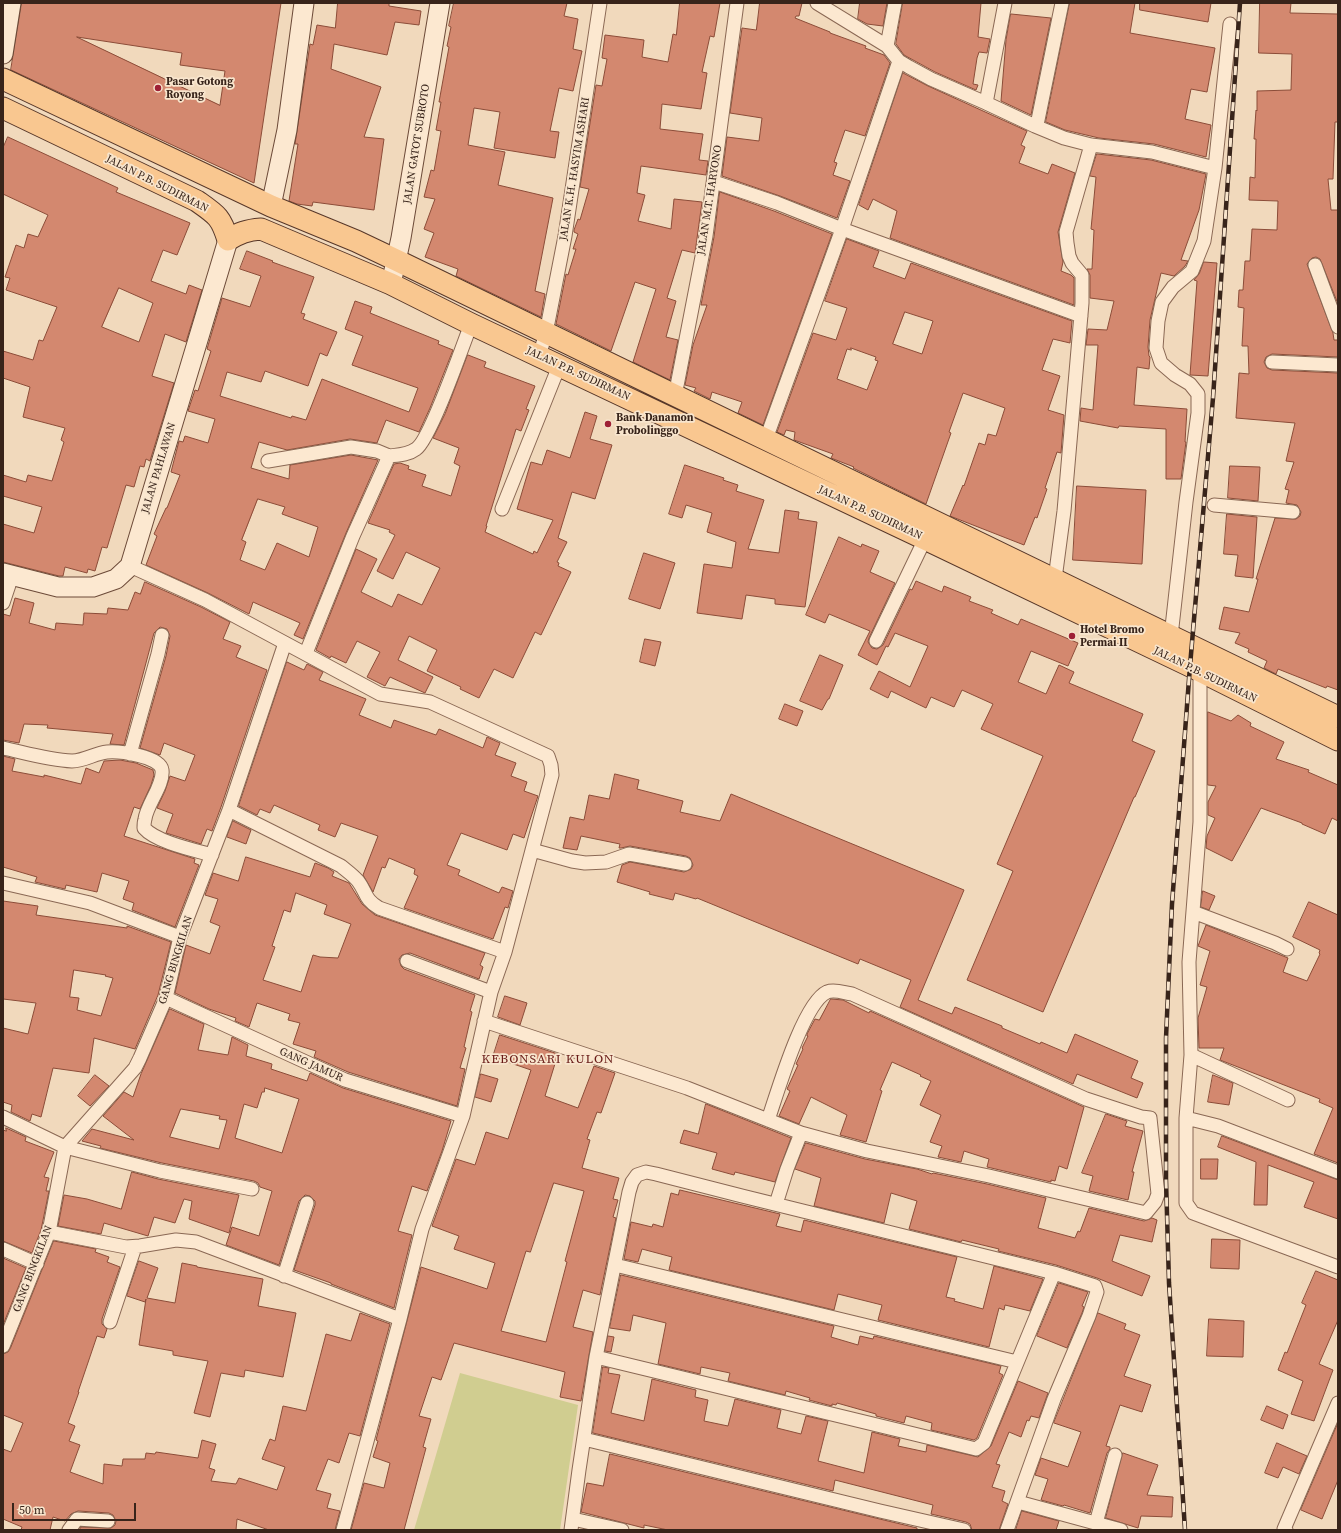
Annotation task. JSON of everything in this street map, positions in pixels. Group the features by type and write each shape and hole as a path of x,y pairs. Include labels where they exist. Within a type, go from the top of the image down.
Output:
{"main road":[{"path":"3,54 11,3"},
{"path":"271,206 287,130 304,3"},
{"name":"JALAN GATOT SUBROTO","path":"391,284 440,3"},
{"name":"JALAN P.B. SUDIRMAN","path":"3,79 271,206 356,241 396,260 1338,717"},
{"name":"JALAN P.B. SUDIRMAN","path":"3,108 197,201 218,217 228,240 239,233 248,230 261,229 391,284 471,324 925,539 1338,740"},
{"name":"JALAN PAHLAWAN","path":"130,566 228,240"},
{"path":"8,575 58,587 93,587 116,579 130,566"}],"street":[{"name":"JALAN K.H. HASYIM ASHARI","path":"539,356 546,333 565,236 600,3"},
{"name":"JALAN M.T. HARYONO","path":"675,396 706,236 737,3"},
{"path":"817,3 887,46 899,61 931,79 1035,126 1064,138 1091,145 1152,152 1215,168"},
{"path":"887,46 895,3"},
{"path":"986,103 1005,3"},
{"path":"1035,126 1038,120 1062,3"},
{"path":"1171,636 1186,502 1198,413 1198,394 1190,384 1175,375 1161,363 1156,348 1156,341 1162,302 1173,287 1192,271 1204,241 1215,168 1230,24"},
{"path":"766,439 842,228 899,61"},
{"path":"1055,579 1065,503 1083,283 1082,275 1072,263 1069,256 1066,232 1091,145"},
{"path":"714,182 777,203 1081,316"},
{"path":"1315,265 1338,328"},
{"path":"268,460 351,447 377,451 389,456 408,453 417,449 431,426 471,324"},
{"path":"1272,362 1338,365"},
{"path":"502,509 560,366"},
{"path":"306,653 353,536 389,456"},
{"path":"1214,505 1293,512"},
{"path":"876,642 925,539"},
{"path":"130,566 205,600 380,694 430,702 548,756 551,765 552,775 505,952 491,992 462,1116 422,1229 400,1319 343,1530"},
{"path":"3,602 8,575"},
{"path":"130,754 162,635"},
{"name":"GANG BINGKILAN","path":"3,1346 49,1232 65,1147 135,1068 166,998 180,937 229,810 285,643"},
{"path":"1200,672 1200,822 1189,962 1191,1056 1186,1118 1186,1203 1193,1213 1338,1268"},
{"path":"3,748 57,760 74,761 88,759 105,752 130,754 159,763 162,770 161,778 145,818 144,828 149,833 160,839 212,855"},
{"path":"229,810 341,866 358,882 370,903 379,908 505,952"},
{"path":"532,850 585,863 606,862 629,854 685,864"},
{"path":"3,883 90,903 180,937"},
{"path":"1193,912 1287,949"},
{"path":"407,961 491,992"},
{"path":"484,1021 687,1088 801,1134 867,1151 997,1178 1146,1213 1155,1202 1158,1194 1150,1118 1141,1117 1086,1099 866,1000 852,994 838,991 828,992 812,1007 793,1049 768,1120"},
{"name":"GANG JAMUR","path":"166,998 345,1080 462,1116"},
{"path":"1191,1056 1288,1100"},
{"path":"3,1117 65,1147 160,1170 252,1189"},
{"path":"1186,1118 1218,1126 1338,1172"},
{"path":"776,1204 786,1169 801,1134"},
{"path":"622,1530 572,1524 596,1357 629,1192 632,1182 637,1175 646,1172 1054,1273 1095,1286 1097,1292 1089,1316 1054,1399 1008,1530"},
{"path":"284,1276 307,1203"},
{"path":"49,1232 126,1247 135,1247 176,1240 191,1242 400,1319"},
{"path":"110,1322 135,1247"},
{"path":"3,1249 37,1264"},
{"path":"615,1265 1017,1362"},
{"path":"596,1357 976,1449 984,1443 1054,1273"},
{"path":"1285,1530 1338,1404"},
{"path":"584,1439 964,1530"},
{"path":"1096,1522 1115,1455"},
{"path":"1018,1502 1121,1530"},
{"path":"69,1530 77,1519 108,1521"}],"shaded area":[{"path":"460,1373 578,1405 560,1530 414,1530"}],"building":[{"name":"Pasar Gotong Royong","path":"22,3 281,3 254,183 11,70","holes":["77,37 182,53 180,65 225,71 220,105"]},
{"path":"338,3 389,3 389,6 421,11 419,25 395,22 387,55 334,44 331,69 381,87 364,137 384,139 374,210 313,202 312,206 297,204 289,201 298,144 295,144 310,44 313,45 317,25 335,28"},
{"path":"454,3 567,3 564,16 578,19 573,49 582,51 573,91 559,88 550,131 559,132 555,158 494,148 500,112 474,108 468,145 505,152 498,185 553,198 535,291 545,294 541,317 456,276 458,269 425,257 434,233 424,229 435,199 424,197 431,170 434,171 441,131 436,130 441,102 439,102 449,47 447,46 451,27 449,26"},
{"path":"680,3 720,3 714,37 710,36 702,72 707,73 701,109 662,104 660,129 703,134 699,160 708,161 706,175 641,166 637,193 645,195 638,221 671,229 674,199 702,202 695,253 682,250 667,298 676,301 666,337 678,340 670,380 633,362 656,289 635,282 611,351 556,324 566,274 568,275 576,249 573,249 578,234 574,232 574,230 578,219 580,220 589,189 580,187 596,85 602,86 607,59 602,58 605,35 644,40 642,57 668,62 673,34 676,35"},
{"path":"760,3 802,3 799,16 796,16 795,18 866,46 865,48 884,55 890,63 865,136 845,130 834,162 837,163 833,175 850,181 837,218 722,176 727,137 759,141 762,118 730,113 742,28 756,30"},
{"path":"860,3 887,3 883,26 867,24 858,19"},
{"path":"903,3 981,3 978,37 990,39 987,53 979,52 977,58 973,84 978,85 976,90 935,72 904,55 896,44"},
{"path":"1070,3 1135,3 1130,33 1215,48 1207,92 1191,89 1185,119 1211,125 1206,157 1154,144 1099,138 1065,130 1046,122"},
{"path":"1140,3 1211,3 1208,22 1140,10"},
{"path":"1260,3 1291,3 1290,13 1338,14 1338,122 1335,122 1333,179 1328,179 1331,210 1338,210 1338,304 1320,259 1316,257 1312,258 1307,264 1333,333 1334,340 1338,340 1338,357 1272,354 1266,357 1264,362 1267,368 1272,370 1338,373 1338,690 1327,686 1326,688 1278,669 1276,674 1264,668 1267,661 1248,652 1249,649 1235,643 1240,633 1219,629 1224,607 1249,612 1258,579 1256,579 1275,518 1296,519 1300,516 1301,512 1297,505 1286,503 1289,490 1285,489 1294,462 1286,461 1295,423 1236,418 1239,373 1249,374 1248,346 1242,346 1244,308 1238,307 1239,290 1243,290 1245,261 1250,261 1252,229 1277,230 1278,201 1249,200 1250,177 1255,178 1256,139 1254,139 1256,110 1257,111 1257,91 1291,90 1292,54 1259,53"},
{"path":"1011,14 1051,18 1031,115 1001,101 1006,40"},
{"path":"903,73 1027,131 1021,145 1025,147 1019,163 1048,174 1052,164 1075,173 1058,232 1063,262 1061,271 1071,275 1074,278 1074,305 890,238 897,211 873,199 868,210 859,205"},
{"path":"8,137 118,188 116,192 190,223 177,255 163,250 151,281 186,294 189,285 202,290 186,342 165,334 152,376 174,383 150,461 146,459 144,467 140,466 134,487 126,485 107,548 102,547 95,571 88,569 87,573 65,567 63,576 59,576 3,562 3,524 34,533 42,507 3,496 3,475 26,482 28,475 52,481 64,442 61,440 65,428 23,417 30,387 3,378 3,351 33,360 39,340 43,341 57,307 6,290 10,278 5,277 16,245 24,248 28,234 38,237 48,215 3,194 3,148","holes":["119,288 153,303 139,342 102,327"]},
{"path":"1097,154 1151,160 1206,174 1199,210 1181,260 1188,261 1185,266 1174,276 1161,273 1150,320 1148,347 1150,357 1149,369 1137,367 1134,405 1187,409 1186,442 1181,479 1166,479 1166,429 1119,426 1118,428 1080,421 1081,408 1093,410 1098,345 1086,345 1088,329 1107,330 1114,301 1090,298 1090,275 1087,269 1092,269 1094,230 1091,229 1096,177 1090,176"},
{"path":"720,192 832,234 763,425 738,413 742,402 712,392 710,399 694,391 696,388 685,385 693,345 707,305 701,305 714,237"},
{"path":"847,239 879,251 873,267 905,279 911,263 1072,321 1070,343 1053,339 1042,370 1060,376 1048,410 1064,415 1061,453 1057,452 1037,518 1035,517 1024,545 950,516 963,485 964,486 979,443 985,445 988,434 996,436 1005,408 963,393 949,432 951,433 926,504 853,468 854,467 831,458 833,454 794,440 795,432 786,430 784,435 777,432 813,333 836,340 847,308 825,301","holes":["905,312 933,321 922,354 893,344","851,348 876,357 875,360 878,361 867,390 837,379 847,349 851,350"]},
{"path":"247,251 273,261 272,262 314,277 301,313 305,314 303,319 337,332 327,356 320,353 308,386 265,371 261,382 227,372 220,396 291,418 292,416 306,420 322,379 409,412 418,388 352,365 363,336 345,329 355,301 372,307 370,313 439,341 438,344 453,350 419,432 386,420 377,443 350,439 287,450 259,442 251,468 289,479 290,465 351,455 378,460 346,533 303,639 294,635 300,623 253,602 249,614 208,593 146,565 157,536 154,534 167,508 180,475 171,472 179,441 183,442 185,436 208,443 215,419 188,411 195,390 198,391 211,351 207,349 222,298 250,307 261,276 240,269","holes":["258,499 285,507 282,514 318,527 309,557 277,543 265,570 240,560 246,542 242,540"]},
{"path":"1204,262 1217,263 1208,376 1190,375 1197,281 1194,280 1199,274"},
{"path":"468,355 486,362 484,367 535,386 526,409 529,410 521,431 516,429 485,532 533,554 534,551 537,553 553,520 517,509 531,462 542,465 547,450 570,458 585,412 597,416 590,439 612,445 595,499 572,492 558,538 567,542 557,562 559,563 558,566 571,572 541,635 535,632 513,678 494,669 479,698 460,689 461,687 427,671 437,650 409,636 398,660 433,677 425,693 390,677 385,686 367,677 380,652 357,641 346,663 331,656 330,658 316,650 356,549 377,559 361,592 392,607 398,594 422,605 440,568 406,552 393,579 377,571 395,535 389,532 390,530 368,523 394,464 400,463 409,466 408,469 426,475 422,486 451,496 460,466 454,463 459,448 433,438 445,414"},
{"path":"685,465 724,478 723,480 738,485 736,491 764,500 748,549 779,553 785,510 799,512 798,519 817,522 805,607 775,604 775,599 746,595 742,619 697,613 704,564 732,568 736,542 707,532 712,513 686,505 682,518 669,514"},
{"path":"1230,466 1260,467 1258,501 1228,498"},
{"path":"1077,486 1146,490 1142,564 1073,560"},
{"path":"1227,514 1257,517 1253,578 1235,576 1238,555 1224,554"},
{"path":"839,537 861,547 862,544 879,551 870,572 895,583 869,638 868,642 872,648 877,649 883,645 910,589 912,590 916,581 942,592 944,586 971,597 969,601 993,610 991,613 1018,625 1021,619 1078,643 1068,666 1031,651 1018,682 1046,694 1059,665 1074,672 1069,683 1143,714 1132,741 1155,751 1043,1012 967,980 1013,871 997,864 1043,756 981,729 993,704 962,690 954,707 931,697 926,708 891,691 888,698 870,689 879,671 910,687 928,646 895,633 888,647 886,646 877,665 858,655 870,631 829,614 825,623 806,615"},
{"path":"644,553 675,563 660,609 629,599"},
{"path":"145,582 201,607 230,622 223,639 241,646 236,657 267,670 212,831 207,829 201,844 166,833 173,814 157,808 170,776 185,781 195,755 164,743 160,755 140,748 166,656 170,636 167,629 160,627 154,633 124,745 110,744 113,734 47,728 48,725 24,724 19,743 3,740 3,614 10,616 15,598 34,603 29,623 55,630 56,623 83,625 84,613 107,614 108,608 128,610 135,592 140,594"},
{"path":"645,639 661,642 655,666 640,662"},
{"path":"820,655 843,665 829,699 822,710 800,701"},
{"path":"287,662 304,670 307,664 323,672 319,680 366,699 359,715 391,728 394,720 436,735 439,729 483,748 487,737 500,743 495,755 516,763 511,776 527,782 524,791 538,796 524,838 513,834 507,850 461,833 447,865 460,870 458,875 499,893 502,887 513,891 508,908 505,907 493,939 404,908 418,876 414,874 415,869 389,858 385,868 382,867 373,892 363,875 378,836 341,823 335,837 318,830 320,825 274,805 270,813 260,809 257,815 239,806"},
{"path":"785,704 803,711 797,726 779,719"},
{"path":"1208,712 1231,721 1238,715 1251,723 1250,726 1284,742 1276,759 1309,770 1308,772 1338,785 1338,821 1332,818 1325,834 1302,823 1261,808 1232,861 1206,848 1207,836 1215,818 1208,815 1208,802 1216,786 1208,785"},
{"path":"3,756 15,759 12,771 44,777 44,775 81,784 86,768 99,773 104,761 120,760 136,763 153,770 154,775 151,785 140,809 134,807 124,836 195,859 194,863 199,865 175,927 132,910 134,903 123,899 129,881 102,873 97,892 66,885 65,889 35,882 37,877 3,867"},
{"path":"615,774 639,780 637,789 683,801 680,812 720,821 731,794 964,890 918,1000 952,1014 955,1007 1002,1026 1002,1028 1040,1044 1041,1042 1067,1053 1075,1034 1138,1061 1131,1078 1143,1083 1137,1098 1077,1074 1073,1084 900,1007 911,980 860,959 858,964 697,898 675,893 673,900 649,894 650,892 617,882 622,865 630,862 684,872 691,869 693,865 690,858 686,856 630,846 619,848 620,844 581,836 577,850 563,848 570,817 584,820 589,795 609,799"},
{"path":"233,821 251,830 246,844 227,837"},
{"path":"246,857 310,877 315,863 334,872 332,876 349,883 362,904 375,915 485,953 480,965 483,967 479,979 410,953 402,955 399,959 401,966 404,969 475,995 470,1011 472,1012 464,1047 466,1048 460,1068 465,1069 457,1106 348,1072 314,1057 316,1051 293,1044 300,1023 288,1020 290,1014 257,1003 249,1027 235,1021 236,1018 209,1009 175,993 186,945 210,954 220,926 210,922 218,899 205,895 213,873 238,881","holes":["296,893 327,905 324,914 351,924 338,958 313,955 301,992 263,980 275,947 272,946 284,910 290,912"]},
{"path":"1203,891 1215,896 1209,910 1201,907"},
{"path":"3,901 38,906 36,915 127,928 127,926 171,942 158,995 135,1049 94,1038 89,1073 53,1068 41,1117 32,1114 30,1121 11,1112 12,1105 3,1102 3,1028 28,1034 36,1003 3,999","holes":["74,970 106,975 105,976 113,978 101,1016 77,1010 79,998 70,997"]},
{"path":"1309,902 1338,915 1338,1163 1314,1154 1333,1108 1319,1102 1320,1099 1220,1060 1224,1048 1199,1048 1198,1018 1207,987 1200,985 1210,951 1198,946 1206,925 1288,958 1283,972 1307,981 1320,954 1320,950 1293,937"},
{"path":"505,996 527,1003 520,1025 498,1017"},
{"path":"831,999 843,1000 869,1013 870,1011 1084,1107 1067,1169 1059,1166 1055,1181 1051,1180 1051,1182 987,1167 989,1159 964,1151 961,1162 938,1157 942,1146 930,1142 941,1115 920,1105 931,1081 892,1062 880,1090 882,1091 866,1142 840,1135 847,1115 811,1097 799,1124 779,1116 790,1091 787,1089 798,1065 796,1064 808,1036 807,1034 815,1019 819,1020"},
{"path":"170,1009 204,1024 198,1050 228,1055 232,1037 248,1045 246,1056 272,1064 271,1069 307,1081 310,1073 343,1088 451,1121 442,1151 427,1191 412,1186 398,1231 412,1235 394,1308 294,1270 315,1205 315,1201 310,1196 305,1195 299,1201 279,1265 226,1245 232,1227 259,1236 272,1191 260,1187 258,1183 254,1181 162,1163 100,1148 101,1146 82,1141 92,1129 134,1140 103,1116 124,1092 133,1097 141,1074","holes":["265,1088 299,1099 282,1153 235,1138 244,1104 257,1108 262,1092 264,1092","181,1109 220,1116 219,1119 227,1120 219,1149 170,1137"]},
{"path":"500,1035 558,1054 545,1096 578,1108 594,1066 615,1073 601,1113 597,1112 587,1139 590,1140 582,1168 619,1178 613,1199 618,1200 613,1217 616,1218 600,1295 583,1290 573,1327 593,1332 581,1401 560,1397 565,1372 454,1343 441,1380 432,1377 419,1416 431,1419 423,1447 426,1448 404,1530 351,1530 364,1483 384,1488 390,1463 373,1457 378,1441 376,1440 421,1267 487,1289 495,1263 454,1249 459,1236 432,1226 456,1159 475,1165 486,1132 508,1139 531,1070 493,1057","holes":["554,1183 584,1191 565,1261 567,1262 546,1342 501,1331 526,1251 530,1252"]},
{"path":"481,1074 498,1079 491,1102 475,1097"},
{"path":"95,1075 109,1086 90,1106 78,1096"},
{"path":"1213,1075 1233,1083 1229,1105 1208,1102"},
{"path":"706,1104 791,1138 775,1182 735,1172 734,1175 712,1169 717,1153 680,1143 684,1130 698,1134"},
{"path":"1106,1114 1127,1121 1125,1126 1143,1131 1132,1172 1134,1172 1128,1200 1089,1191 1093,1176 1082,1173"},
{"path":"6,1128 26,1137 25,1141 54,1152 44,1177 49,1178 46,1191 49,1191 41,1230 32,1253 3,1241 3,1130 6,1131"},
{"path":"1222,1136 1338,1180 1338,1219 1304,1207 1314,1182 1268,1165 1267,1205 1254,1205 1256,1162 1218,1147"},
{"path":"806,1143 865,1159 917,1169 932,1174 987,1184 1046,1198 1038,1228 1075,1238 1078,1231 1080,1232 1089,1208 1144,1221 1152,1218 1157,1220 1152,1242 1120,1235 1112,1261 1150,1276 1142,1296 1097,1278 1056,1265 998,1251 999,1249 962,1240 961,1242 909,1229 917,1201 891,1193 884,1223 814,1206 821,1178 795,1169"},
{"path":"1201,1159 1218,1159 1217,1179 1201,1179"},
{"path":"132,1172 158,1179 239,1195 229,1233 189,1219 192,1201 184,1199 175,1223 154,1217 148,1236 104,1223 101,1234 58,1226 64,1195 87,1199 121,1209"},
{"path":"680,1190 780,1214 776,1226 801,1232 804,1220 957,1257 946,1297 955,1299 954,1301 983,1309 994,1266 1043,1279 1030,1311 1005,1305 1004,1310 999,1308 989,1347 878,1320 882,1305 838,1294 834,1310 669,1270 672,1257 642,1249 638,1262 624,1259 631,1222 652,1227 653,1224 663,1227 671,1193 678,1195"},
{"path":"1212,1239 1240,1240 1239,1269 1211,1268"},
{"path":"54,1241 96,1249 95,1252 109,1257 107,1262 120,1267 102,1319 102,1324 107,1329 104,1338 97,1336 68,1423 75,1426 69,1441 80,1445 70,1472 103,1484 104,1464 122,1466 123,1459 145,1459 146,1453 155,1454 156,1452 198,1458 202,1440 216,1444 209,1468 215,1470 211,1481 236,1484 239,1478 277,1490 285,1467 262,1459 270,1439 275,1441 283,1406 306,1411 326,1334 351,1341 360,1313 390,1324 360,1436 349,1433 339,1463 328,1459 316,1490 331,1494 327,1508 340,1511 335,1530 269,1530 237,1519 236,1530 79,1530 81,1527 111,1528 115,1525 116,1521 113,1515 109,1513 78,1511 71,1514 65,1521 53,1517 50,1530 21,1530 22,1527 3,1519 3,1449 11,1452 23,1423 3,1415 3,1354 8,1352 10,1349"},
{"path":"3,1258 26,1268 3,1325"},
{"path":"139,1261 158,1268 147,1298 175,1303 182,1263 263,1279 258,1306 296,1313 283,1377 245,1370 244,1377 221,1373 210,1417 194,1413 208,1361 173,1355 173,1351 139,1345 146,1299 145,1302 127,1296"},
{"path":"1316,1271 1338,1280 1338,1320 1319,1364 1333,1370 1314,1421 1291,1414 1303,1381 1278,1370 1285,1352 1287,1353 1306,1305 1302,1303"},
{"path":"621,1275 834,1326 831,1337 858,1345 860,1336 873,1339 874,1336 1001,1366 999,1373 1003,1375 977,1438 974,1440 931,1430 932,1423 906,1416 904,1423 876,1416 876,1414 837,1403 836,1405 832,1404 832,1406 809,1400 810,1398 786,1391 785,1395 728,1381 730,1373 701,1367 700,1374 658,1364 666,1323 633,1315 630,1331 610,1328"},
{"path":"1059,1283 1088,1292 1082,1306 1084,1307 1082,1313 1067,1348 1037,1336"},
{"path":"1098,1313 1126,1324 1124,1329 1140,1335 1124,1376 1151,1385 1142,1412 1120,1405 1106,1446 1110,1447 1110,1449 1107,1453 1090,1513 1041,1500 1048,1479 1035,1475 1041,1458 1068,1467 1081,1432 1054,1423"},
{"path":"1209,1319 1244,1321 1243,1357 1207,1356"},
{"path":"608,1336 614,1337 611,1352 605,1351"},
{"path":"603,1367 609,1368 608,1373 620,1375 611,1413 644,1421 652,1379 696,1390 695,1397 708,1400 704,1421 728,1426 735,1399 781,1410 777,1428 801,1434 806,1416 828,1421 818,1461 864,1473 872,1432 900,1439 898,1446 926,1452 927,1445 978,1457 991,1446 1018,1381 1048,1393 1039,1418 1031,1416 1029,1421 1027,1420 1021,1437 1009,1432 996,1464 1000,1465 992,1487 1005,1491 1002,1501 1008,1504 999,1530 972,1530 970,1524 966,1522 931,1514 933,1505 835,1480 833,1491 593,1433"},
{"path":"1267,1406 1288,1415 1283,1429 1261,1420"},
{"path":"1338,1423 1338,1480 1322,1519 1301,1510"},
{"path":"1277,1443 1307,1456 1299,1474 1283,1467 1278,1478 1265,1473"},
{"path":"1123,1453 1158,1465 1147,1495 1173,1497 1172,1517 1141,1516 1138,1528 1106,1518"},
{"path":"610,1454 917,1528 917,1530 668,1530 644,1525 644,1528 581,1512 587,1483 603,1486"},
{"path":"1022,1511 1059,1521 1056,1530 1016,1530"}],"railway":[{"path":"1185,1530 1169,1283 1166,1180 1166,1038 1172,904 1190,666 1213,398 1240,3"}],"place":[{"name":"Pasar Gotong Royong","path":"158,88"},
{"name":"Bank Danamon Probolinggo","path":"608,424"},
{"name":"Hotel Bromo Permai II","path":"1072,636"}],"district":[{"name":"KEBONSARI KULON","path":"548,1060"}]}
